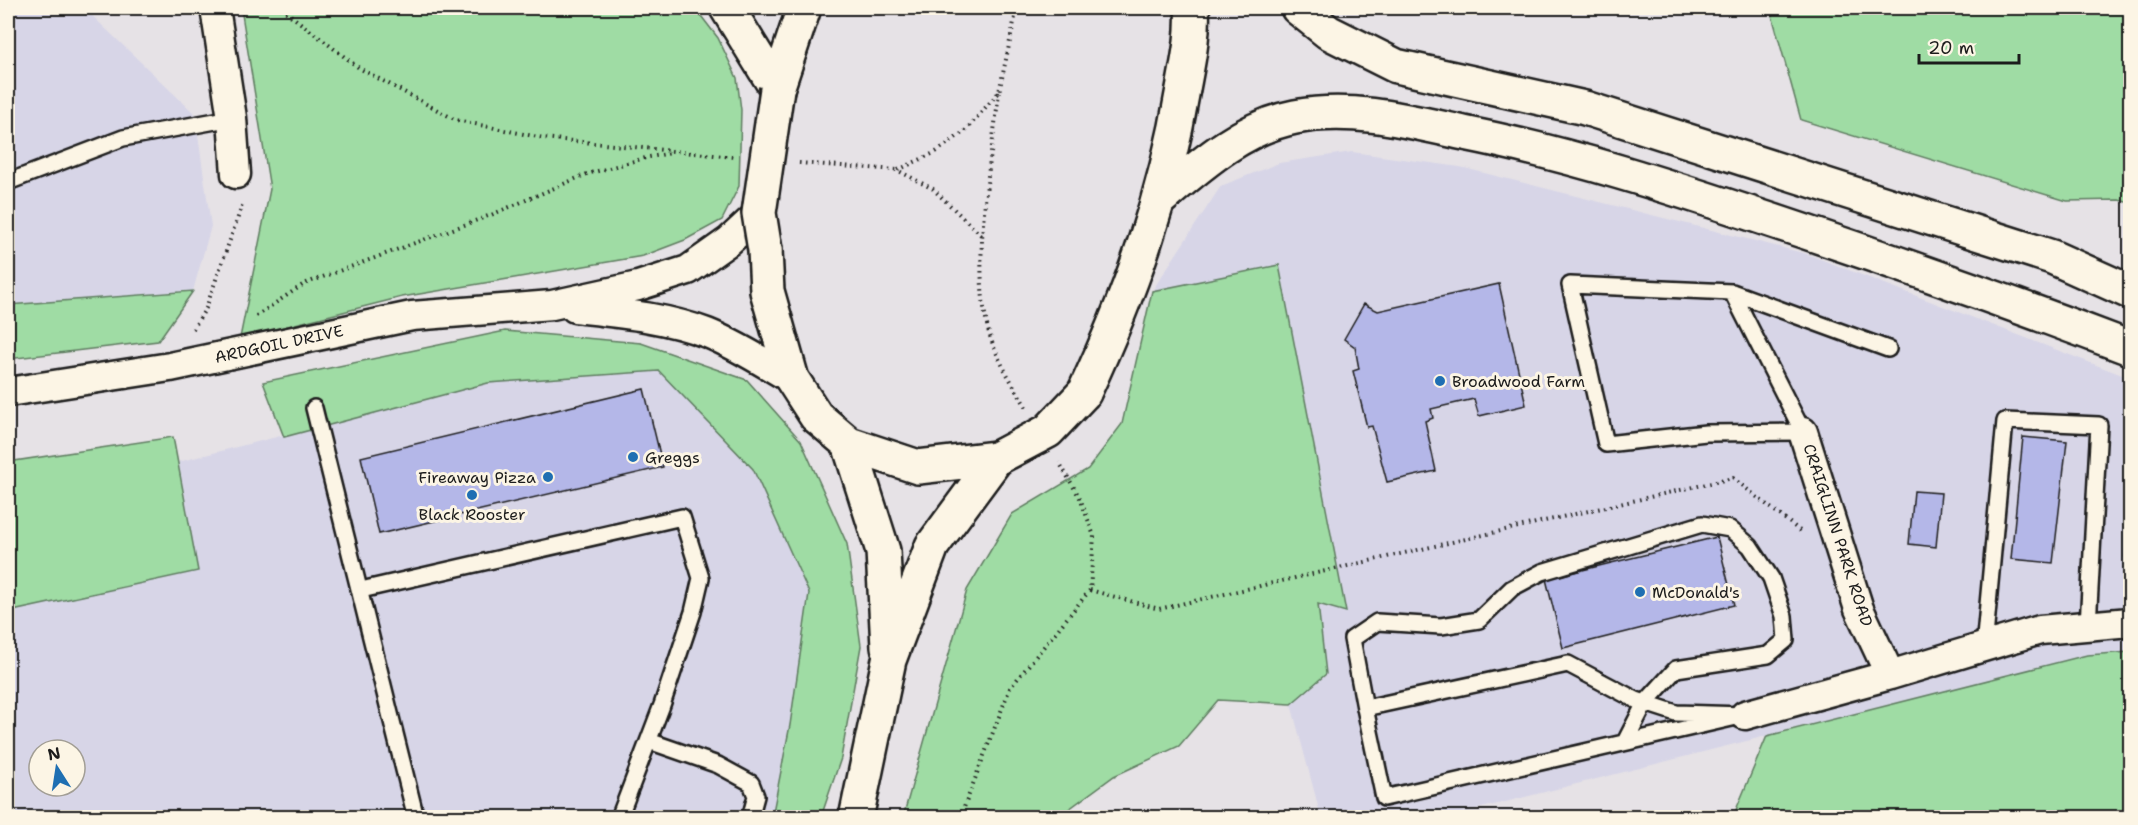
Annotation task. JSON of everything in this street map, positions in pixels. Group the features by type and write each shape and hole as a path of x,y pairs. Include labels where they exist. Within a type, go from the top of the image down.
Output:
{"main road":[{"path":"727,8 777,89"},
{"path":"804,8 777,89 759,213 765,250 767,291 792,380 816,416 849,444 918,466 997,458 1048,431 1084,393 1121,314 1159,200 1178,122 1194,27 1192,8"},
{"path":"1298,8 1328,32 1396,66 1585,108 2052,257 2130,292"},
{"path":"1159,200 1198,166 1250,132 1293,117 1344,112 1534,147 1644,178 1957,282 2130,348"},
{"path":"849,444 883,551 889,660"},
{"path":"856,818 889,660 932,546 997,458"}],"street":[{"path":"215,8 232,118 236,174"},
{"name":"ARDGOIL DRIVE","path":"8,392 170,367 412,316 552,305 638,286 688,270 729,241 759,213"},
{"name":"ARDGOIL DRIVE","path":"552,305 641,316 706,333 743,350 792,380"},
{"name":"CRAIGLINN PARK ROAD","path":"1803,432 1859,609 1890,675"},
{"path":"1745,715 2040,630 2130,622"}],"lane":[{"path":"8,182 123,138 232,118"},
{"path":"1732,292 1803,432 1706,433 1606,444 1570,285 1732,292 1888,349"},
{"path":"314,408 416,818"},
{"path":"1984,648 2005,421 2099,425 2088,625"},
{"path":"361,590 682,517 701,578 693,612 649,741 619,818"},
{"path":"1624,742 1645,703 1676,669 1768,655 1786,640 1784,616 1771,578 1750,546 1730,529 1702,524 1542,572 1512,588 1479,620 1425,626 1377,622 1352,639 1384,798 1745,715"},
{"path":"1365,708 1568,664 1645,703 1676,713 1745,715"},
{"path":"649,741 718,765 751,783 756,796 750,818"}],"path":[{"path":"252,318 304,284 491,215 587,174 649,157 680,152 543,138 456,120 359,68 281,8"},
{"path":"1017,8 999,92 983,237 982,297 988,331 1004,368 1027,408"},
{"path":"983,237 933,189 897,170 936,152 965,131 999,92"},
{"path":"170,367 206,308 246,195 236,174"},
{"path":"960,818 1010,688 1090,590 1094,536 1080,498 1056,458"},
{"path":"1090,590 1159,609 1733,478 1801,532 1806,540"}],"shaded area":[{"path":"8,8 84,8 195,114 211,226 193,291 8,305"},
{"path":"1352,152 1460,167 1807,254 2130,378 2130,652 2087,655 1446,817 1321,817 1291,704 1326,674 1318,604 1346,611 1279,266 1152,291 1221,186 1279,163"},
{"path":"659,371 753,469 809,593 790,725 772,818 8,817 8,612 198,571 178,462 488,383"}],"green space":[{"path":"241,8 695,8 718,38 737,78 741,110 739,186 722,220 685,240 643,256 402,297 240,338 270,189"},
{"path":"1770,8 2130,8 2130,203 2119,200 2067,201 1801,120"},
{"path":"1279,265 1346,612 1318,604 1326,674 1291,704 1218,700 1179,746 1114,776 1058,817 903,817 967,590 1012,514 1088,469 1122,424 1152,291"},
{"path":"193,291 158,341 8,359 8,305"},
{"path":"505,331 641,343 747,380 801,441 847,544 861,646 841,758 821,817 772,817 790,725 809,593 753,469 659,371 488,383 284,437 263,382"},
{"path":"173,437 198,571 8,612 8,462"},
{"path":"2130,652 2130,817 1733,817 1767,736 2087,655"}],"building":[{"path":"1499,284 1526,405 1479,416 1474,399 1431,409 1433,418 1425,421 1436,471 1387,482 1372,426 1367,427 1353,371 1359,369 1355,347 1344,339 1364,304 1378,311"},
{"path":"644,389 663,467 379,534 361,457"},
{"path":"2023,437 2067,441 2053,563 2011,559"},
{"path":"1914,491 1941,493 1936,547 1909,544"},
{"path":"2130,509 2130,557 2125,557"},
{"name":"McDonald's","path":"1717,537 1734,605 1563,648 1546,579"}],"place":[{"name":"Broadwood Farm","path":"1440,381"},
{"name":"Greggs","path":"633,457"},
{"name":"Fireaway Pizza","path":"548,477"},
{"name":"Black Rooster","path":"472,495"},
{"name":"McDonald's","path":"1640,592"}]}
